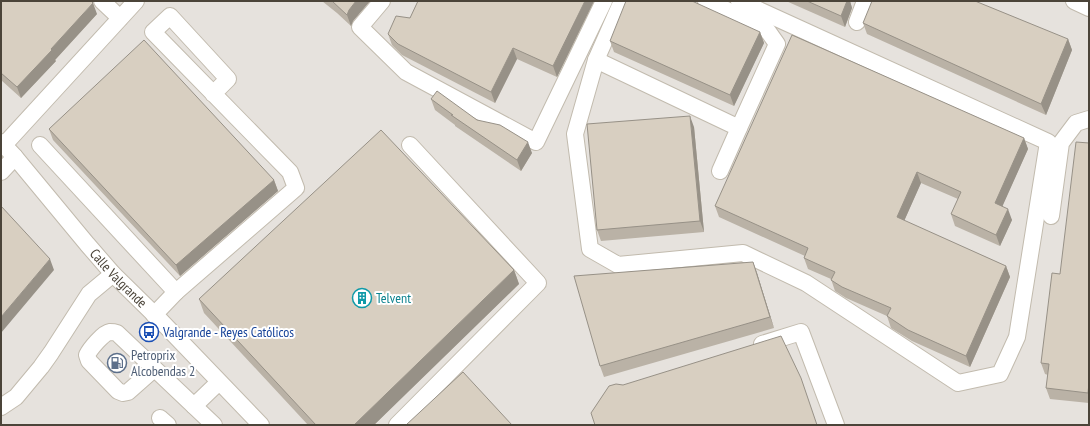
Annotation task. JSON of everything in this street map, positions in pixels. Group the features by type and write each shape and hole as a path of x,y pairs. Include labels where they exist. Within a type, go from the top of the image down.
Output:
{"street":[{"path":"102,1 120,18"},
{"path":"3,144 136,1"},
{"path":"382,1 360,27 406,72 536,142 604,1"},
{"path":"622,1 596,60 575,134 590,249 618,265 743,253 806,283 958,384 1000,374 1017,337 1048,142 739,1"},
{"path":"706,1 765,27 777,44 720,171"},
{"path":"856,22 865,1"},
{"path":"1074,1 1089,8"},
{"path":"154,315 176,292 296,188 290,172 213,94 153,32 170,16 228,79 213,94"},
{"path":"596,60 739,128"},
{"path":"1051,216 1061,143 1076,124 1089,119"},
{"name":"Calle Valgrande","path":"3,144 113,274 261,425"},
{"path":"40,145 176,292"},
{"path":"397,425 538,283 410,145"},
{"path":"1,172 15,157"},
{"path":"1,407 16,397 40,367 88,294 113,274"},
{"path":"750,348 801,332 836,425"},
{"path":"154,369 214,425"},
{"path":"194,406 219,382"}],"shaded area":[{"path":"1,1 1089,1 1089,425 1,425"}],"building":[{"path":"1,1 91,1 93,3 17,87 1,73"},
{"path":"332,1 356,1 347,15"},
{"path":"418,1 585,1 553,66 513,48 491,92 398,44 388,34 396,16 410,18"},
{"path":"626,1 692,1 760,32 730,95 610,41"},
{"path":"807,1 847,1 841,16"},
{"path":"872,1 975,1 1068,39 1041,104 863,23"},
{"path":"792,35 1024,138 995,203 1008,209 996,235 951,214 961,192 917,172 897,217 1006,266 966,356 908,330 887,316 891,308 842,287 831,280 835,272 804,258 808,248 715,206"},
{"path":"144,40 274,180 176,265 49,129"},
{"path":"437,91 477,120 500,125 528,142 517,160 451,115 453,115 431,99"},
{"path":"690,116 700,221 597,230 587,124"},
{"name":"Telvent","path":"381,130 514,270 354,425 316,425 199,299"},
{"path":"1076,142 1089,143 1088,393 1046,388 1049,364 1041,363 1052,273 1060,274"},
{"path":"1,206 50,259 1,317"},
{"path":"753,262 770,317 600,366 574,276"},
{"path":"781,336 801,378 817,425 595,425 591,413 609,386 616,384 623,385"},
{"path":"463,372 512,425 406,425"}],"place":[{"name":"Telvent","path":"362,298"},
{"name":"Valgrande - Reyes Católicos","path":"149,332"},
{"name":"Petroprix Alcobendas 2","path":"117,363"}]}
